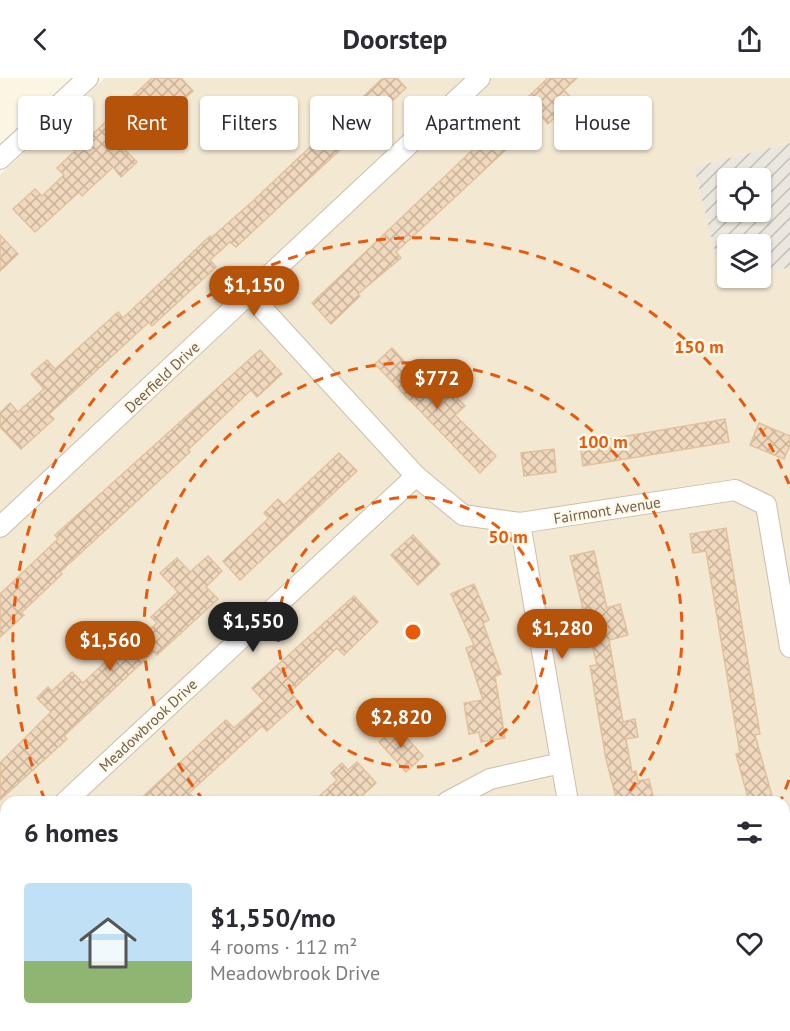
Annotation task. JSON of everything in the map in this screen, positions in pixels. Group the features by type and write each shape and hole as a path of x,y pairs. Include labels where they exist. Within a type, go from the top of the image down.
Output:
{"street":[{"path":"0,159 88,78"},
{"name":"Deerfield Drive","path":"0,527 480,78"},
{"name":"Fairmont Avenue","path":"250,295 416,476 463,515 520,523 735,490 766,505 790,647"},
{"name":"Meadowbrook Drive","path":"71,796 416,476"},
{"path":"520,523 567,796"},
{"path":"458,796 490,779 561,763"}],"shaded area":[{"path":"105,78 790,78 790,143 694,167 717,260 717,288 771,288 771,270 790,268 790,796 0,796 0,175 27,150 93,150 93,96 86,96"},
{"path":"790,143 790,268 771,270 771,234 717,234 717,260 694,167"}],"building":[{"path":"152,78 181,78 193,91 187,96 133,96"},
{"path":"383,78 397,78 406,88 392,101 392,96 364,96"},
{"path":"548,78 577,78 564,90 569,96 554,96 554,118 548,124 542,117 542,96 529,96"},
{"path":"105,123 105,150 125,150 137,162 121,177 113,167 82,196 79,192 35,232 13,209 35,189 42,196 64,175 57,168 76,150 93,150 93,134"},
{"path":"310,147 310,150 340,150 236,247 230,242 210,260 216,267 152,326 149,322 49,414 54,419 21,449 0,427 0,413 10,403 18,412 44,389 31,374 47,360 55,369 118,312 123,318 210,236 211,238"},
{"path":"472,150 506,150 396,252 401,258 358,294 360,296 331,324 312,303"},
{"path":"0,235 18,254 0,271"},
{"path":"392,348 442,402 452,393 465,406 455,415 496,456 480,473 375,364"},
{"path":"260,350 282,374 257,397 251,390 188,450 190,452 60,572 62,574 21,613 24,615 0,637 0,594 58,539 55,535"},
{"path":"725,419 729,442 583,466 580,444"},
{"path":"759,423 790,436 790,445 784,459 750,445"},
{"path":"554,449 556,472 524,476 521,453"},
{"path":"339,453 357,471 240,580 223,561 269,518 264,513 278,499 284,505"},
{"path":"726,528 760,734 755,735 772,796 747,796 736,754 740,753 706,551 693,553 690,534"},
{"path":"413,535 440,564 418,585 391,555"},
{"path":"594,551 607,608 620,604 628,635 609,640 623,722 635,719 638,737 626,739 632,772 636,771 638,781 649,779 653,796 615,796 606,759 590,666 597,665 570,556"},
{"path":"208,556 222,571 206,587 218,599 157,655 154,651 64,736 67,739 4,796 0,796 0,763 51,712 37,698 48,687 52,691 72,672 83,683 127,642 131,647 157,623 151,617 178,592 160,573 177,558 190,572"},
{"path":"474,584 489,620 483,623 501,674 495,676 505,738 481,742 479,732 469,734 464,703 483,700 466,648 474,645 451,594"},
{"path":"354,596 378,622 344,655 337,648 290,692 299,702 267,731 262,726 189,793 192,796 144,796 226,720 234,728 264,701 252,688"},
{"path":"396,726 423,756 406,772 379,742"},
{"path":"357,762 376,783 362,796 320,796 337,780 331,773 342,763 348,770"}]}
